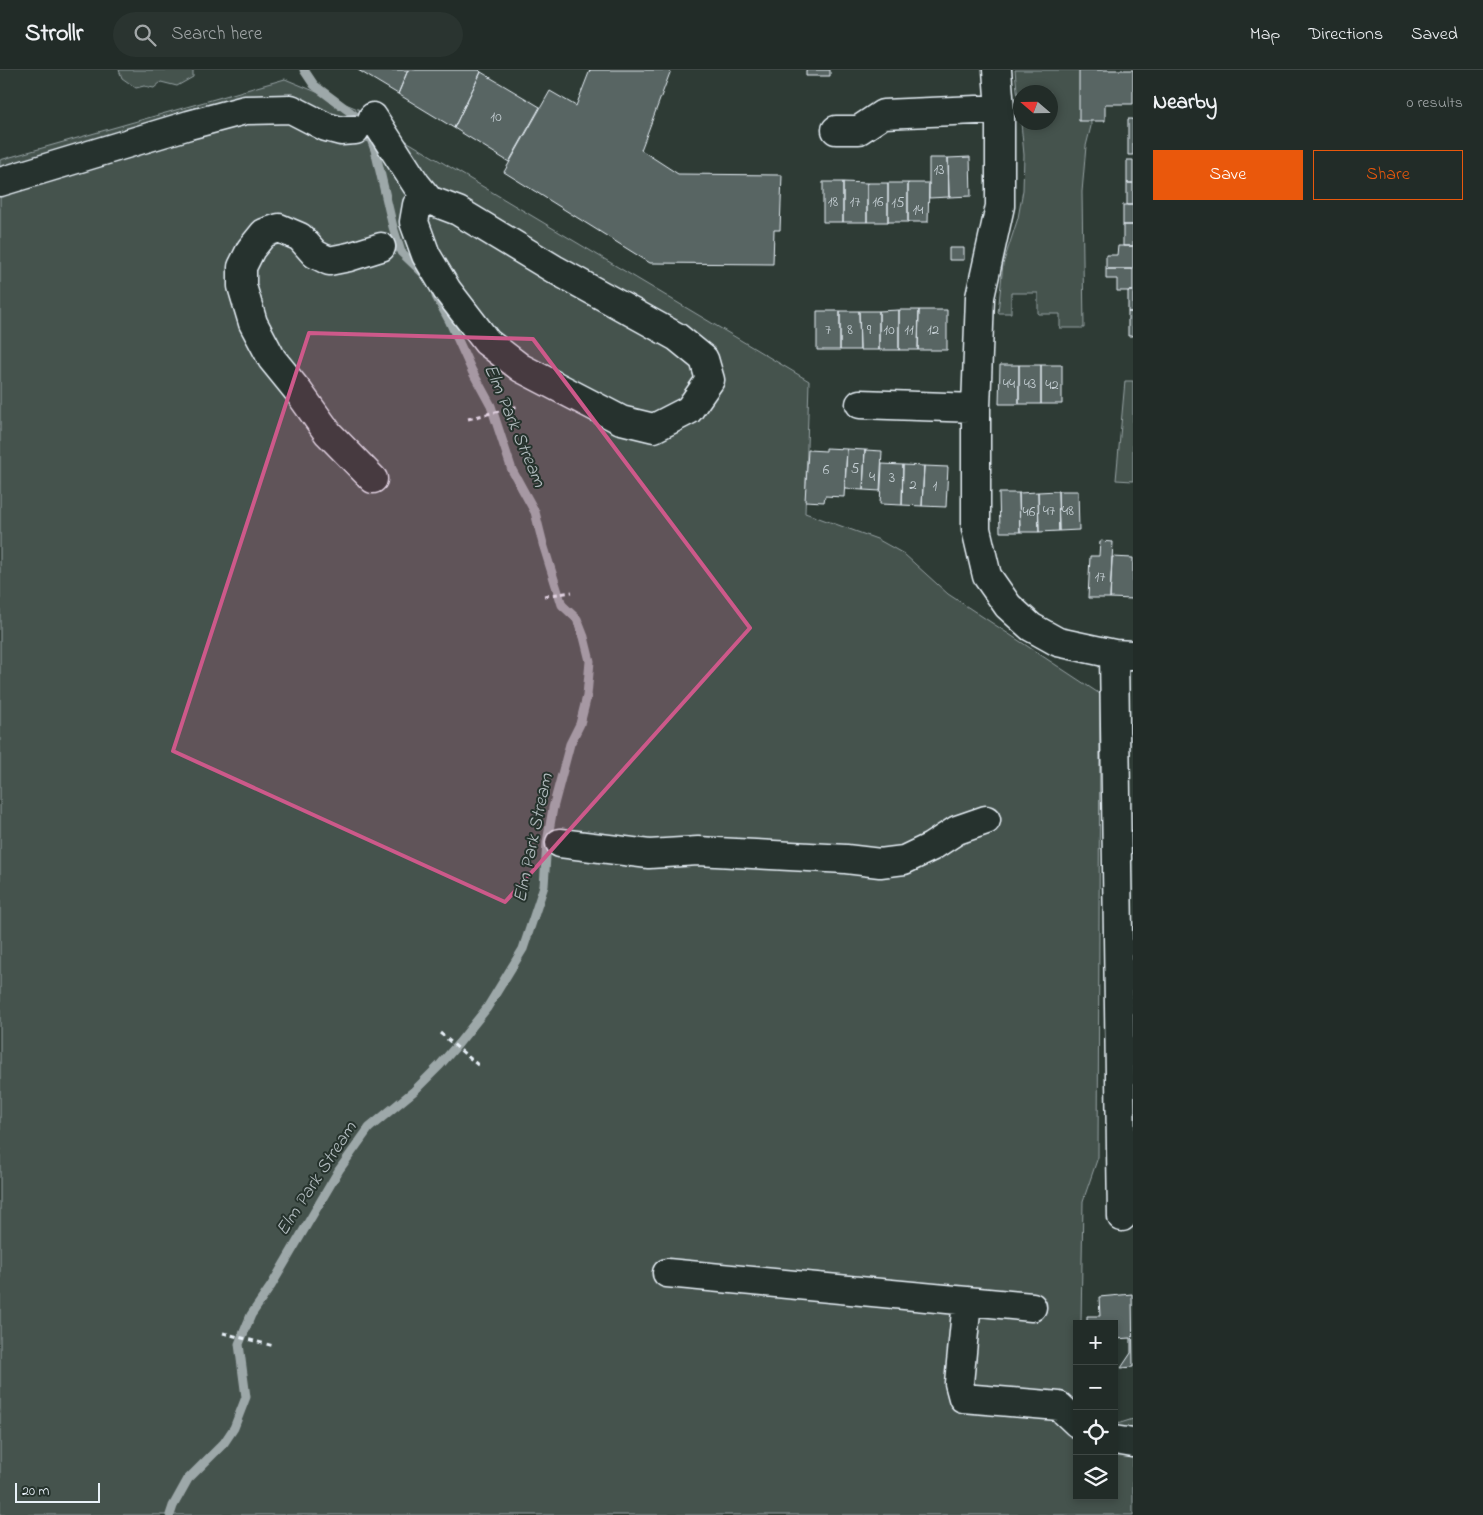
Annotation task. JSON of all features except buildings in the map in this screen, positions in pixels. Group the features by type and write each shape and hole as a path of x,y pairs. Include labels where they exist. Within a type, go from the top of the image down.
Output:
{"street":[{"path":"996,70 1000,110 1000,206 980,297 976,408 976,529 987,576 1008,606 1031,627 1058,642 1124,655 1122,1217"},
{"path":"0,182 245,110 291,109 326,127 341,131 364,123 430,200 458,211 554,269 677,337 704,359 710,380 689,410 654,428 620,420 521,368 488,342 447,290 426,255 414,222 417,204 430,200"},
{"path":"836,130 859,130 883,114 1000,110"},
{"path":"373,479 328,433 272,359 253,323 242,286 242,267 251,249 264,233 278,228 300,237 315,254 330,260 349,257 381,247"},
{"path":"860,404 976,408"},
{"path":"560,843 649,854 698,852 846,859 880,863 904,860 931,847 957,830 986,820"},
{"path":"668,1273 1032,1306"},
{"path":"966,1301 958,1383 963,1398 1059,1406 1073,1419"},
{"path":"1118,1441 1133,1443"}],"path":[{"path":"468,419 518,406"},
{"path":"544,596 572,592"},
{"path":"440,1033 478,1066"},
{"path":"223,1332 274,1346"}],"highlighted area":[{"path":"309,333 533,339 750,628 505,902 173,751"}],"shaded area":[{"path":"119,70 193,70 193,77 177,86 161,82 154,88 144,86 136,88 122,78"},
{"path":"1015,70 1089,70 1091,126 1086,146 1082,192 1084,328 1060,328 1060,314 1038,314 1038,293 1011,293 1011,313 998,313 1003,264 1018,218 1023,190 1024,155 1022,130 1058,130 1058,85 1016,85"},
{"path":"285,79 365,112 408,142 809,381 805,513 877,539 904,554 948,594 1100,694 1098,1157 1083,1201 1081,1320 1073,1320 1073,1500 1118,1500 1118,1424 1133,1419 1133,1515 0,1515 0,160"},
{"path":"1125,381 1133,381 1133,481 1116,480"}],"waterway":[{"name":"Elm Park Stream","path":"304,70 314,85 365,123 375,150 393,227 401,252 425,275"},
{"name":"Elm Park Stream","path":"170,1515 188,1479 224,1443 234,1428 246,1397 239,1344 251,1315 271,1286 339,1170 369,1128 414,1091 459,1043 487,1008 523,949 544,886 547,842 553,808 570,744 580,724 587,696 590,661 584,637 577,619 562,605 535,512 512,470 491,406 436,296"}]}
